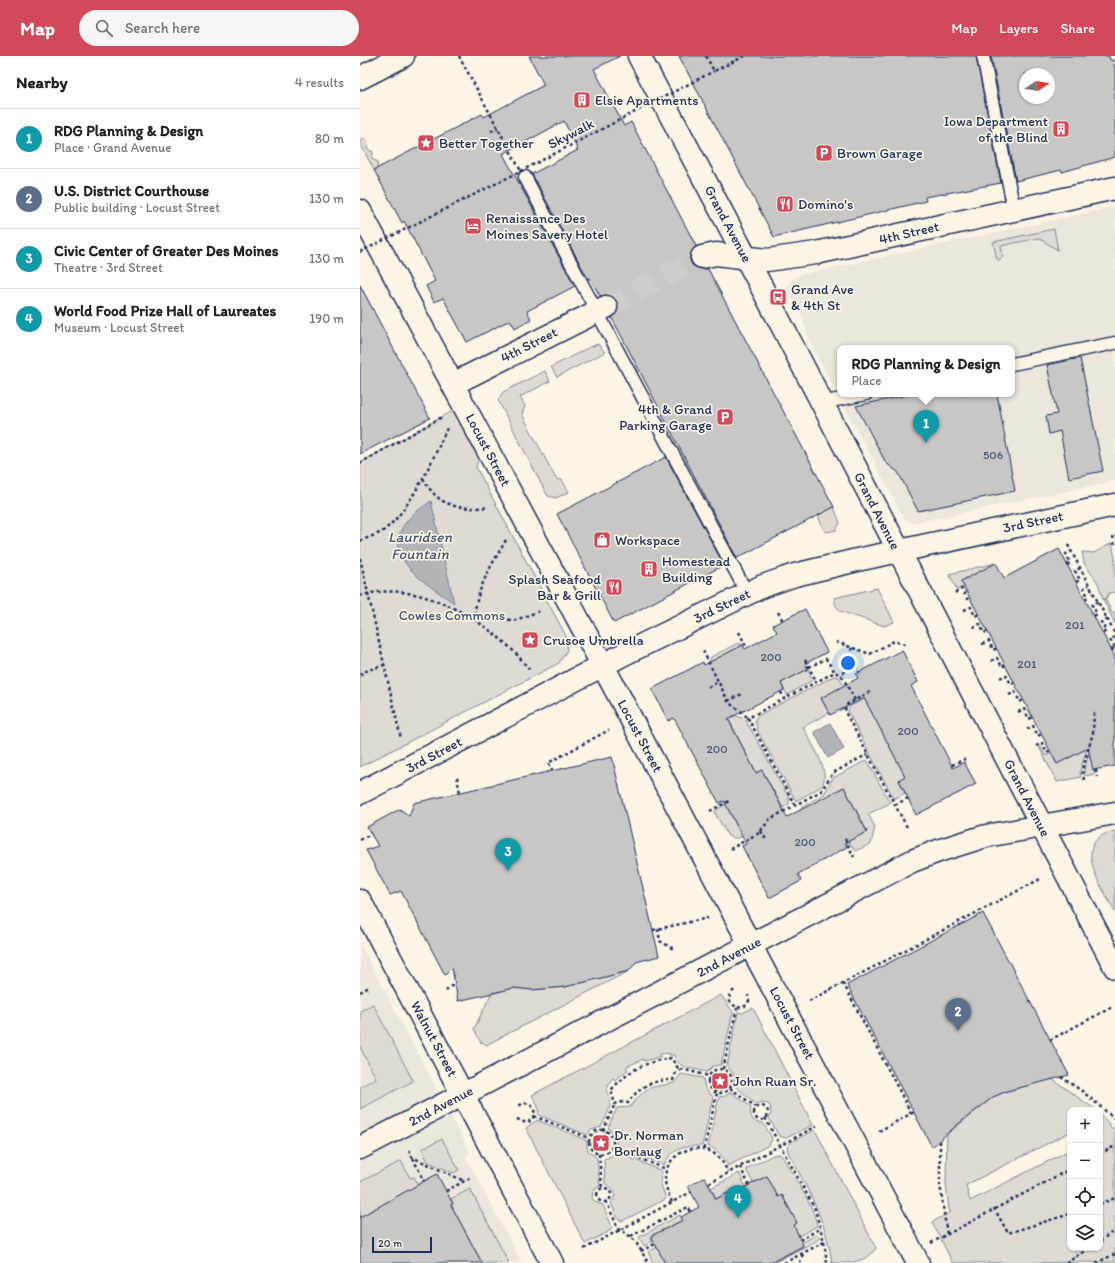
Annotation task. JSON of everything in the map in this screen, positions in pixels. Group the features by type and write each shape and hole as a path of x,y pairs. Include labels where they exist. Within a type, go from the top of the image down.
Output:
{"main road":[{"path":"360,78 403,56"},
{"name":"Grand Avenue","path":"639,56 822,403 1115,967"},
{"name":"4th Street","path":"702,257 716,254 767,260 816,253 1115,188"},
{"name":"Locust Street","path":"360,211 751,945 921,1255"},
{"name":"4th Street","path":"453,384 601,309"},
{"name":"3rd Street","path":"360,793 603,666 747,593 795,575 898,551 1115,505"},
{"name":"2nd Avenue","path":"360,1148 912,861 940,850 979,838 1115,813"},
{"name":"Walnut Street","path":"360,901 552,1263"}],"lane":[{"path":"983,56 1014,210"},
{"path":"523,174 601,309 747,593"},
{"path":"1015,363 1115,343"},
{"path":"822,403 851,397"}],"path":[{"path":"459,56 523,174"},
{"path":"706,56 714,71"},
{"name":"Skywalk","path":"360,252 523,174 714,71 745,56"},
{"path":"491,131 498,128"},
{"path":"360,463 442,417"},
{"path":"360,541 383,530 395,519 422,478 447,428"},
{"path":"422,478 429,490 440,501 453,506 489,507"},
{"path":"1113,536 1115,548"},
{"path":"474,619 475,603 481,585 506,540"},
{"path":"1068,545 1115,636 1110,640 1115,648 1111,650"},
{"path":"1067,565 1070,563 1066,554 1071,551"},
{"path":"360,558 401,739"},
{"path":"1076,582 1080,580 1075,571 1080,568"},
{"path":"1085,599 1088,597 1084,588 1089,585"},
{"path":"955,593 962,590 967,599 970,597"},
{"path":"360,596 368,593 387,591 410,593 445,604 474,619 496,634 514,651 531,672"},
{"path":"1094,616 1097,614 1092,605 1098,602"},
{"path":"964,610 971,607 975,616 979,614"},
{"path":"474,619 516,620 542,610"},
{"path":"778,612 783,621"},
{"path":"1103,633 1106,631 1101,622 1107,619"},
{"path":"973,627 980,624 984,633 988,631"},
{"path":"740,632 747,648"},
{"path":"836,642 870,654 894,641 905,644"},
{"path":"982,644 989,641 993,650 997,648"},
{"path":"842,676 852,648"},
{"path":"703,651 728,701 748,718 796,805"},
{"path":"850,655 859,672"},
{"path":"991,661 997,658 1002,667 1005,665"},
{"path":"809,667 826,659 835,672 842,676 855,700"},
{"path":"805,660 816,681"},
{"path":"360,675 368,670 384,664"},
{"path":"748,718 835,672"},
{"path":"1000,678 1006,675 1011,684 1014,683"},
{"path":"708,687 719,682"},
{"path":"781,692 784,699"},
{"path":"870,692 846,705 845,712 908,829"},
{"path":"1009,695 1015,692 1020,702 1023,700"},
{"path":"728,701 744,693"},
{"path":"1018,712 1024,709 1029,719 1032,717"},
{"path":"1084,780 1082,771 1093,733 1094,712"},
{"path":"1027,729 1033,726 1038,736 1041,734"},
{"path":"553,771 548,762 609,730"},
{"path":"1036,746 1042,743 1047,753 1050,751"},
{"path":"730,849 761,831 766,822 821,791 833,773 868,754"},
{"path":"952,766 965,759"},
{"path":"1096,770 1097,777"},
{"path":"457,777 460,792"},
{"path":"896,805 908,798"},
{"path":"710,811 729,801"},
{"path":"761,831 767,842"},
{"path":"360,840 372,834"},
{"path":"844,839 854,857"},
{"path":"809,1001 1042,878"},
{"path":"653,930 708,918"},
{"path":"658,929 660,941 675,950"},
{"path":"446,992 455,983"},
{"path":"843,983 912,1112 879,1131"},
{"path":"360,992 369,987"},
{"path":"734,990 730,995 729,1001 736,1008"},
{"path":"736,1008 745,1006 748,1001 748,995"},
{"path":"1050,1040 1112,1007"},
{"path":"723,1069 736,1008"},
{"path":"603,1131 615,1104 614,1095 611,1090 634,1069 655,1061 671,1058 675,1066 681,1069 709,1076"},
{"path":"615,1104 623,1102 628,1103 637,1091 650,1083 673,1080 675,1074 681,1069"},
{"path":"723,1069 731,1077 730,1088 725,1092 717,1093 709,1087 709,1076 713,1071 723,1069"},
{"path":"1061,1077 1082,1091 1115,1119"},
{"path":"730,1088 756,1107 760,1106 766,1108 768,1112 765,1118 761,1120 755,1118 754,1111 756,1107"},
{"path":"704,1149 717,1093"},
{"path":"518,1106 524,1103 530,1104 534,1109 534,1116"},
{"path":"534,1116 589,1138"},
{"path":"517,1118 526,1122 534,1116"},
{"path":"765,1118 815,1209 821,1228 827,1263"},
{"path":"709,1183 817,1126"},
{"path":"596,1131 608,1132 612,1139 611,1147 607,1153 599,1154 593,1152 590,1148 589,1138 596,1131"},
{"path":"940,1141 940,1184 947,1234"},
{"path":"1103,1152 1115,1146"},
{"path":"611,1147 666,1169"},
{"path":"672,1202 665,1184 666,1169 671,1160 682,1152 694,1149 704,1149 719,1158 728,1173"},
{"path":"409,1150 424,1181"},
{"path":"599,1154 602,1188"},
{"path":"412,1157 464,1181"},
{"path":"740,1167 749,1185"},
{"path":"921,1255 947,1234 994,1208 1067,1172"},
{"path":"446,1191 470,1178"},
{"path":"602,1188 607,1188 611,1194 610,1198 602,1202 597,1197 597,1192 602,1188"},
{"path":"584,1249 691,1192"},
{"path":"1103,1203 1115,1198"},
{"path":"606,1201 619,1230 631,1236 642,1251 648,1263"},
{"path":"631,1236 688,1207 691,1212"},
{"path":"994,1208 1008,1233 1067,1215"},
{"path":"800,1240 821,1228"},
{"path":"1103,1239 1115,1230"},
{"path":"784,1263 824,1242"},
{"path":"642,1251 655,1244"},
{"path":"1066,1263 1084,1251"},
{"path":"800,1263 803,1253"},
{"path":"1096,1263 1115,1254"}],"shaded area":[{"path":"1115,207 1115,481 914,523 905,520 839,397 1015,397 1015,345 837,345 837,393 809,341 802,316 788,290 787,287 791,280 799,275"},
{"path":"360,944 462,1137 470,1153 466,1157 522,1263 360,1263"}],"green space":[{"path":"362,138 368,141 367,149 373,152 372,159 378,162 377,169 374,170 360,143"},
{"path":"1054,229 1058,250 1038,238 1001,246 1003,257 999,260 997,259 993,242"},
{"path":"598,344 605,352 557,377 551,367"},
{"path":"545,371 550,381 520,397 525,406 522,414 556,479 562,480 569,492 556,498 548,496 545,491 498,400 503,392"},
{"name":"Cowles Commons","path":"456,409 480,454 476,467 566,636 567,650 559,663 360,767 360,463"},
{"path":"834,507 840,523 836,530 827,532 823,529 818,515"},
{"path":"1112,543 1115,559 1115,592 1109,593 1106,599 1103,599 1098,583 1084,563 1082,552 1094,553"},
{"path":"996,563 962,581 967,592 966,593 962,587 957,590 949,574"},
{"path":"877,588 894,622 884,626 840,611 836,606 834,598"},
{"path":"1103,599 1106,600 1112,613 1115,613 1115,624"},
{"path":"738,643 743,645 724,655 716,672 710,661 711,657"},
{"path":"808,669 812,679 811,681 787,695 781,683"},
{"path":"834,676 839,677 846,689 833,692 821,698 829,713 803,727 822,764 824,780 822,786 796,801 758,732 755,720 757,716"},
{"path":"865,699 905,776 899,780 905,793 894,799 848,712 850,706"},
{"path":"725,712 745,719 789,798 789,804 783,808 762,770 756,773"},
{"path":"1095,732 1091,758 1095,774 1085,776 1084,771"},
{"path":"1091,733 1080,772 1081,777 1057,782 1039,747 1040,746 1046,756 1051,753 1057,764"},
{"path":"867,760 890,803 868,814 875,827 871,844 855,851 848,841 867,831 844,787 805,816 800,808 824,794 833,778"},
{"path":"726,804 736,825 757,829 739,838 732,838 728,836 715,813 716,810"},
{"path":"1115,831 1115,912 1092,866 1091,854 1093,844 1101,836"},
{"path":"629,971 486,1045 483,1042 481,1043 474,1029 491,994 514,988 532,990 565,987"},
{"path":"721,995 733,1012 721,1065 713,1066 707,1072 687,1068 676,1060 674,1055 669,1055 669,1053 660,1054 660,1057 644,1061 643,1059 626,1067 628,1070 615,1080 613,1078 607,1085 609,1086 606,1091 609,1095 610,1104 601,1127 591,1130 587,1135 539,1115 538,1106 532,1095"},
{"path":"373,1004 413,1081 360,1109 360,1087 376,1078 360,1047 360,1011"},
{"path":"753,1008 813,1125 786,1138 779,1136 769,1118 771,1113 770,1105 763,1102 756,1104 735,1086 734,1075 727,1066 738,1012 742,1013"},
{"path":"681,1074 703,1078 705,1088 713,1097 702,1146 690,1146 680,1149 671,1155 664,1165 617,1146 615,1136 608,1128 617,1108 630,1107 645,1091 653,1087 674,1083"},
{"path":"1052,1079 1092,1107 1067,1107 1067,1134 966,1185 970,1201 1067,1152 1067,1251 1103,1251 1103,1117 1111,1129 1115,1127 1115,1262 953,1263 932,1222 951,1212 949,1210 946,1183 947,1134 993,1097 1007,1091"},
{"path":"731,1092 751,1107 752,1119 763,1123 772,1138 771,1142 767,1146 728,1166 715,1149 708,1146 719,1097 725,1096"},
{"path":"537,1120 586,1140 588,1151 597,1158 600,1186 593,1191 592,1198 595,1202 603,1205 612,1227 608,1232 585,1244 526,1128"},
{"path":"815,1130 876,1248 868,1257 851,1262 832,1263 821,1219 788,1152 787,1147 791,1142"},
{"path":"442,1139 459,1170 454,1173 428,1162 422,1149"},
{"path":"616,1152 662,1171 661,1184 666,1199 622,1221 618,1219 611,1203 615,1195 614,1192 605,1184 604,1159"},
{"path":"780,1154 812,1209 817,1226 799,1236 793,1226 797,1223 782,1195 778,1197 767,1176 753,1183 746,1169 773,1155"},
{"path":"401,1161 410,1178 414,1177 418,1184 415,1186 416,1187 360,1217 360,1182"},
{"path":"739,1173 746,1187 736,1192 734,1189 716,1199 711,1188"},
{"path":"470,1189 509,1263 482,1263 451,1205 453,1204 451,1199"},
{"path":"680,1215 683,1220 651,1236 653,1241 644,1246 639,1237"},
{"path":"817,1234 820,1237 818,1240 773,1263 803,1246 802,1243"},
{"path":"657,1247 665,1263 653,1263 648,1252"}],"water":[{"name":"Lauridsen Fountain","path":"431,501 454,603 420,579 410,569 402,558 398,546 399,534 409,518"},
{"path":"830,723 844,749 828,758 814,732"}],"building":[{"path":"529,56 620,56 594,69 624,126 631,122 696,246 690,254 692,265 699,269 708,269 834,507 737,558 612,318 616,314 618,308 617,301 613,296 600,296 590,278 588,279 532,174 578,150 564,121 503,154 575,286 527,311 531,319 515,328 510,320 467,342 443,298 434,302 426,286 435,281 404,221 402,223 374,170 482,114 484,117 544,85"},
{"name":"Brown Garage","path":"679,56 976,56 1001,183 925,197 926,201 774,237"},
{"name":"Iowa Department of the Blind","path":"991,56 1109,56 1110,60 1113,60 1115,70 1115,157 1062,172 1061,170 1016,181"},
{"path":"360,285 430,418 360,454"},
{"path":"1080,358 1103,471 1069,478 1060,431 1049,434 1046,416 1057,414 1047,365"},
{"path":"898,397 998,397 1015,491 918,511 898,472 886,463 856,406"},
{"path":"666,457 724,565 614,623 557,514"},
{"path":"1059,549 1115,657 1115,766 1093,770 1088,748 1057,764 961,581 996,563 1004,578"},
{"path":"805,609 827,652 805,664 808,669 781,683 784,690 728,719 756,773 762,770 787,817 844,787 867,832 845,843 847,847 798,874 801,881 769,898 742,846 746,844 724,801 719,803 674,718 668,721 652,689 703,662 704,665 743,645 745,649 777,632 773,625"},
{"path":"902,650 918,682 911,686 953,768 964,762 976,784 916,815 899,780 905,776 864,698 830,715 821,698 858,678 856,674"},
{"path":"612,757 659,956 636,962 629,971 565,987 532,990 514,988 458,1001 452,968 445,975 401,891 390,895 366,850 378,846 367,827 400,809 409,816 414,803"},
{"path":"983,913 1069,1075 1007,1091 993,1097 932,1147 847,985"},
{"path":"437,1174 453,1204 451,1205 482,1263 360,1263 360,1217"},
{"path":"767,1176 778,1197 782,1195 797,1223 794,1225 803,1246 770,1263 665,1263 651,1236 683,1220 681,1217 699,1207 688,1186 705,1177 716,1199 735,1189 736,1192"}],"tunnel":[{"path":"606,307 702,257"}],"place":[{"name":"Elsie Apartments","path":"582,100"},
{"name":"Iowa Department of the Blind","path":"1061,129"},
{"name":"Better Together","path":"426,143"},
{"name":"Brown Garage","path":"824,153"},
{"name":"Domino's","path":"785,204"},
{"name":"Renaissance Des Moines Savery Hotel","path":"473,226"},
{"name":"Grand Ave & 4th St","path":"778,297"},
{"name":"4th & Grand Parking Garage","path":"725,417"},
{"name":"RDG Planning & Design","path":"926,443"},
{"name":"Workspace","path":"602,540"},
{"name":"Homestead Building","path":"649,569"},
{"name":"Splash Seafood Bar & Grill","path":"614,587"},
{"name":"Crusoe Umbrella","path":"530,640"},
{"name":"Civic Center of Greater Des Moines","path":"508,871"},
{"name":"U.S. District Courthouse","path":"958,1031"},
{"name":"John Ruan Sr.","path":"720,1081"},
{"name":"Dr. Norman Borlaug","path":"601,1143"},
{"name":"World Food Prize Hall of Laureates","path":"738,1218"}]}
